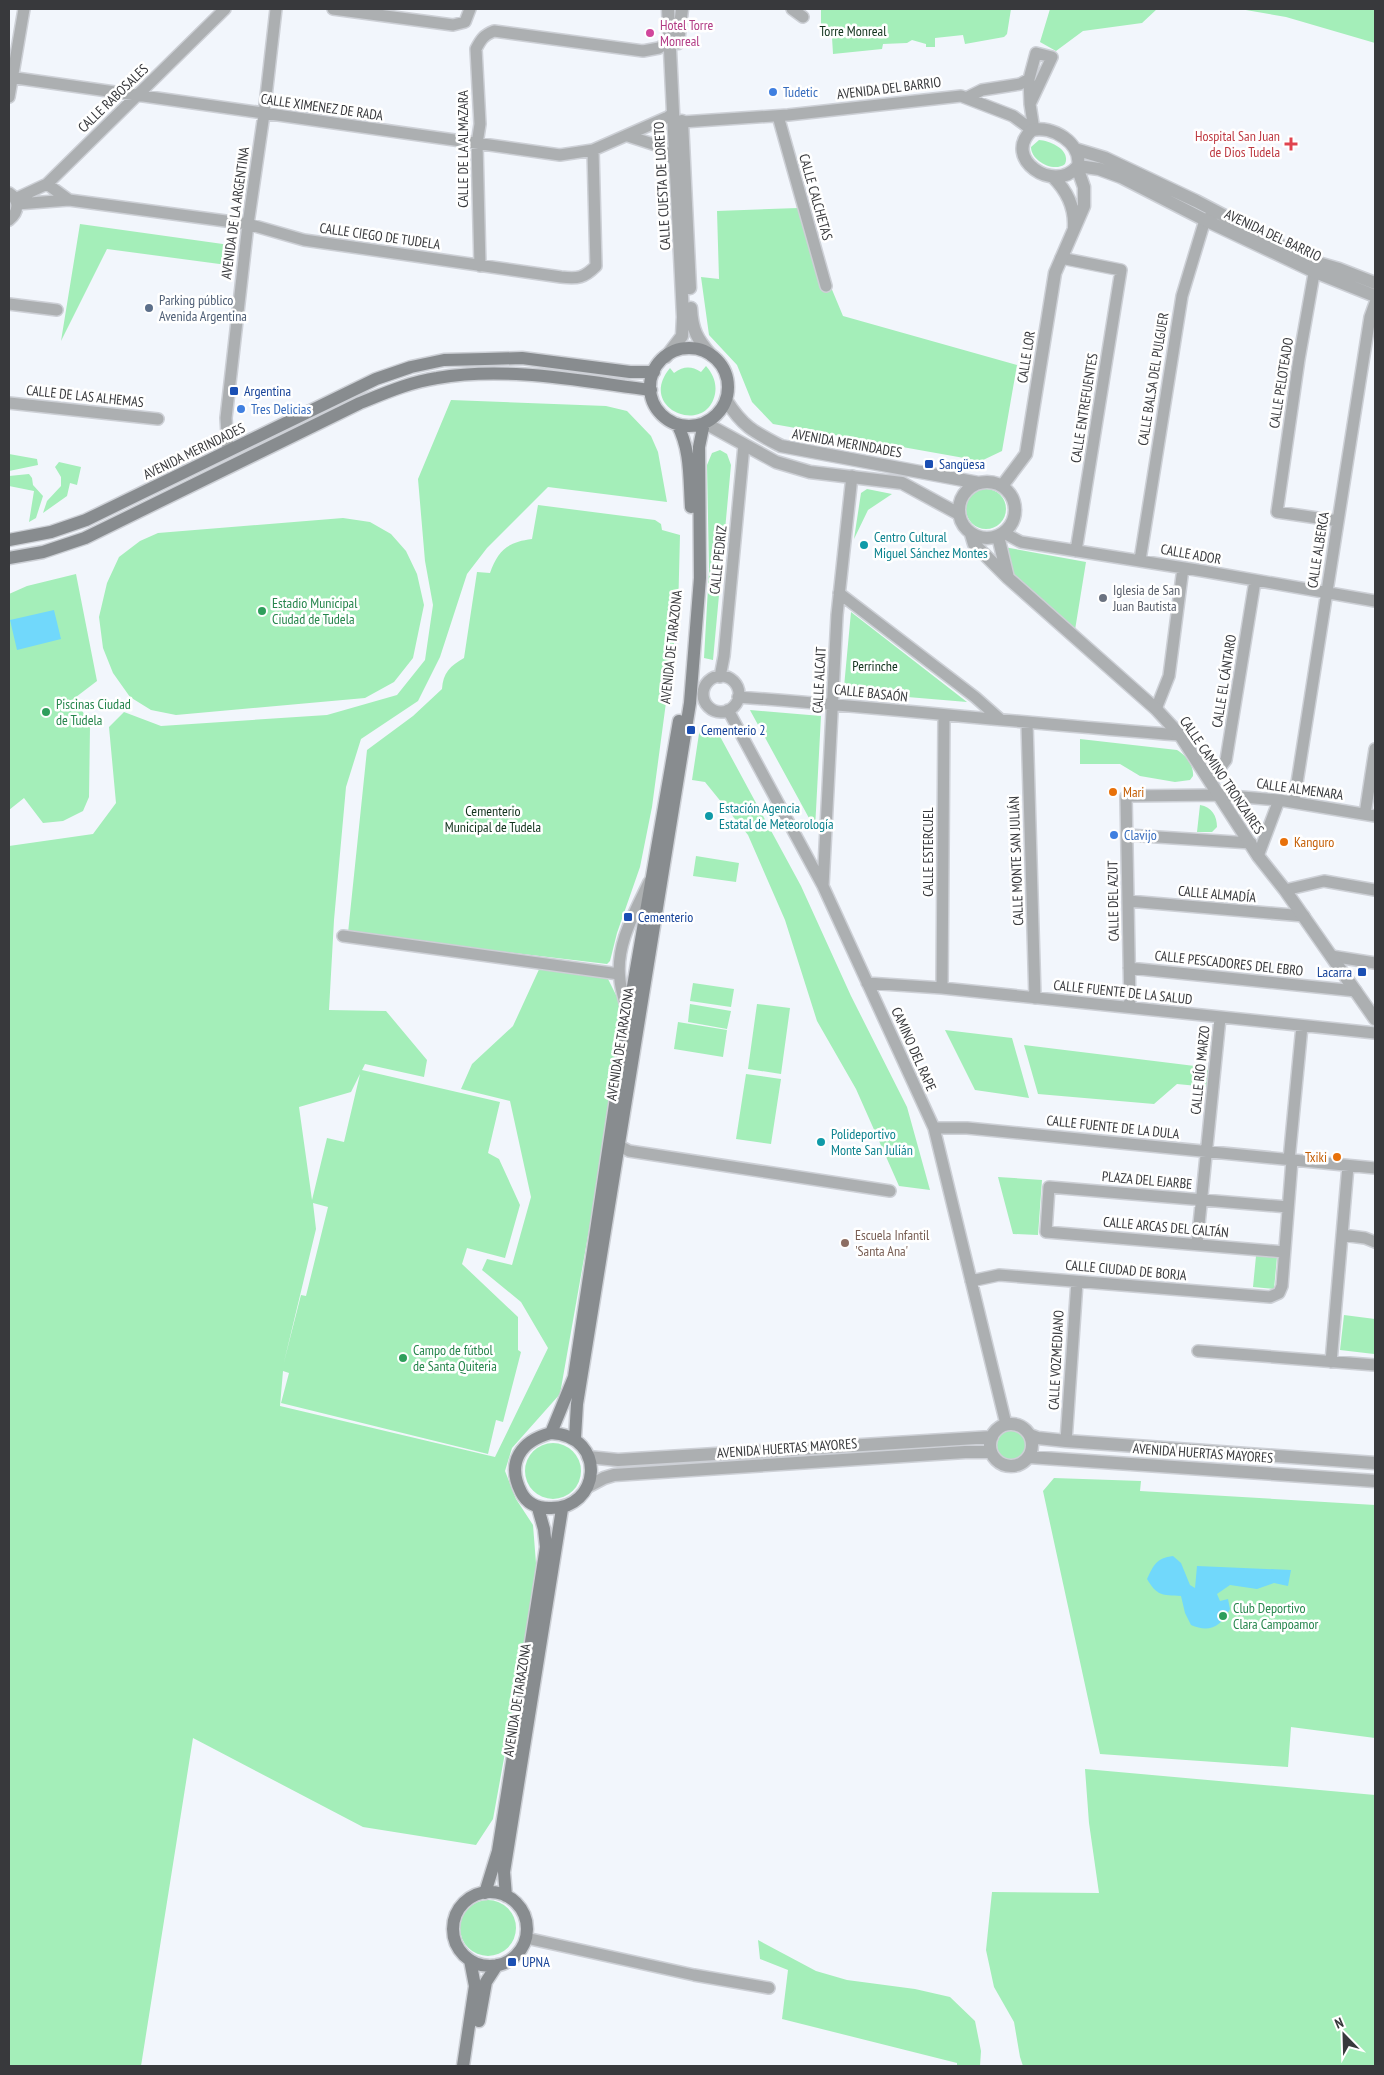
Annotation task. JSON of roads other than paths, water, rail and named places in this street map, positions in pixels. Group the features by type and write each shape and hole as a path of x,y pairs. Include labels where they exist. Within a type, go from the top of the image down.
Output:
{"main road":[{"path":"687,348 700,350 711,355 720,364 726,375 728,388 726,400 718,414 704,423 690,426 677,424 667,419 653,402 651,390 654,372 659,363 676,351 687,348"},
{"name":"AVENIDA MERINDADES","path":"9,540 51,532 86,520 376,379 411,367 444,360 522,358 630,372 654,372"},
{"path":"9,558 43,552 86,538 360,403 398,387 436,378 503,373 651,390"},
{"name":"AVENIDA DE TARAZONA","path":"575,1438 577,1404 693,672 700,578 699,446 704,423"},
{"name":"AVENIDA DE TARAZONA","path":"552,1433 574,1377 628,1018 678,725 687,658 691,604 692,518 685,438 677,424"},
{"path":"552,1433 564,1433 575,1438 584,1446 591,1467 591,1477 587,1488 573,1503 562,1509 538,1508 523,1496 518,1487 515,1472 517,1458 525,1446 536,1437 552,1433"},
{"name":"AVENIDA DE TARAZONA","path":"485,1893 498,1851 546,1547 544,1529 538,1508"},
{"name":"AVENIDA DE TARAZONA","path":"506,1896 504,1872 562,1509"},
{"path":"485,1893 496,1893 506,1896 516,1903 524,1914 527,1926 526,1938 520,1951 510,1960 497,1966 483,1966 470,1960 461,1952 455,1940 453,1927 456,1915 463,1904 473,1897 485,1893"},
{"path":"463,2066 475,1986 470,1960"},
{"path":"472,2066 486,1982 497,1966"}],"street":[{"path":"9,97 10,78 24,9"},
{"name":"CALLE RABOSALES","path":"14,198 48,184 225,9"},
{"name":"AVENIDA DE LA ARGENTINA","path":"228,451 226,418 248,224 264,114 276,9"},
{"path":"333,9 453,26 465,22 470,9"},
{"name":"CALLE CUESTA DE LORETO","path":"668,9 678,117 691,324 699,341 711,355"},
{"name":"CALLE CUESTA DE LORETO","path":"666,357 682,336 683,317 675,161 678,117 678,36 682,9"},
{"path":"792,9 803,17"},
{"name":"CALLE DE LA ALMAZARA","path":"480,266 477,144 480,124 476,49 480,40 486,34 494,31 643,51 658,48 671,40"},
{"path":"1030,104 1052,57 1036,53 1029,79 1030,104 1033,130 1024,141 1022,149 1026,160 1040,173 1053,177 1067,176 1077,167 1078,158 1075,149 1061,136 1046,130 1033,130"},
{"name":"CALLE XIMENEZ DE RADA","path":"10,78 560,155 593,150 668,117 678,117"},
{"path":"968,97 982,90 1020,84 1029,79"},
{"name":"AVENIDA DEL BARRIO","path":"678,117 778,116 951,96 968,97 1013,116 1033,130"},
{"name":"CALLE CALCHETAS","path":"778,116 826,286"},
{"path":"628,136 659,146 675,161"},
{"name":"AVENIDA DEL BARRIO","path":"1075,149 1105,158 1202,205 1313,266 1339,269 1375,283"},
{"name":"CALLE CIEGO DE TUDELA","path":"48,184 69,200 248,224 304,240 480,266 567,277 587,276 596,266 593,150"},
{"name":"AVENIDA DEL BARRIO","path":"1077,167 1099,169 1121,177 1205,220 1313,266 1375,296"},
{"name":"CALLE LOR","path":"1002,486 1026,454 1055,273 1084,200 1084,187 1077,167"},
{"path":"1053,177 1063,187 1071,203 1075,218 1074,229"},
{"path":"9,220 17,210 14,198 69,200"},
{"path":"1205,220 1218,214"},
{"name":"CALLE BALSA DEL PULGUER","path":"1140,560 1182,296 1205,220"},
{"name":"CALLE ENTREFUENTES","path":"1061,258 1121,270 1076,551"},
{"name":"CALLE PELOTEADO","path":"1313,266 1277,512 1338,521"},
{"name":"CALLE ALBERCA","path":"1294,802 1370,317 1375,303"},
{"path":"9,304 57,310"},
{"name":"AVENIDA MERINDADES","path":"726,400 742,423 759,435 781,446 979,483"},
{"name":"CALLE DE LAS ALHEMAS","path":"9,403 158,419"},
{"path":"704,423 776,462 810,472 902,483 959,514"},
{"name":"CALLE PEDRIZ","path":"717,677 724,656 744,446"},
{"name":"CALLE ALCAIT","path":"823,886 839,593 852,476"},
{"path":"991,482 1002,486 1014,500 1016,509 1011,526 1001,535 984,538 971,534 961,521 959,514 960,504 964,495 970,487 979,483 991,482"},
{"name":"CALLE CAMINO TRONZAIRES","path":"971,534 974,544 1008,578 1156,709 1180,736 1258,856 1304,916 1375,1019"},
{"path":"1001,535 1008,578"},
{"name":"CALLE ADOR","path":"1001,535 1021,542 1140,560 1375,601"},
{"path":"1156,709 1169,676 1183,568"},
{"name":"CALLE EL CÁNTARO","path":"1210,781 1226,760 1255,580"},
{"path":"839,593 975,696 1001,720"},
{"name":"AVENIDA DE TARAZONA","path":"693,672 734,682 737,687 738,697"},
{"path":"712,710 708,707 703,696 706,685 717,677"},
{"path":"728,710 733,707 738,697"},
{"name":"CALLE BASAÓN","path":"738,697 1180,736"},
{"name":"AVENIDA DE TARAZONA","path":"688,710 712,710 718,712 728,710"},
{"name":"CAMINO DEL RAPE","path":"728,710 823,886 934,1128 1006,1424"},
{"name":"CALLE ESTERCUEL","path":"942,988 944,715"},
{"name":"CALLE MONTE SAN JULIÁN","path":"1027,723 1035,998"},
{"path":"1370,815 1375,749"},
{"name":"CALLE ALMENARA","path":"1220,795 1280,800 1370,815"},
{"name":"CALLE DEL AZUT","path":"1130,1007 1126,797 1220,795"},
{"path":"1258,856 1280,800"},
{"path":"1127,835 1250,843"},
{"name":"AVENIDA DE TARAZONA","path":"628,1018 619,974 620,956 628,926 652,873"},
{"path":"1285,890 1324,881 1375,890"},
{"name":"CALLE ALMADÍA","path":"1128,901 1304,916"},
{"name":"AVENIDA DE TARAZONA","path":"343,936 619,974"},
{"path":"1331,956 1375,963"},
{"name":"CALLE PESCADORES DEL EBRO","path":"1129,968 1356,991"},
{"name":"CALLE FUENTE DE LA SALUD","path":"867,983 942,988 1375,1033"},
{"name":"CALLE RÍO MARZO","path":"1197,1244 1220,1018"},
{"path":"1284,1252 1302,1026"},
{"name":"CALLE FUENTE DE LA DULA","path":"934,1128 967,1128 1375,1168"},
{"path":"618,1145 629,1151 890,1191"},
{"path":"1331,1362 1348,1166"},
{"name":"PLAZA DEL EJARBE","path":"1046,1232 1049,1186 1288,1207"},
{"name":"CALLE ARCAS DEL CALTÁN","path":"1046,1232 1284,1252"},
{"path":"1342,1234 1365,1238 1375,1242"},
{"name":"CALLE CIUDAD DE BORJA","path":"971,1280 999,1275 1270,1297 1279,1292 1282,1286 1284,1252"},
{"name":"CALLE VOZMEDIANO","path":"1066,1441 1077,1282"},
{"path":"1198,1351 1375,1365"},
{"path":"991,1452 992,1437 1000,1427 1006,1424"},
{"name":"AVENIDA HUERTAS MAYORES","path":"1006,1424 1020,1425 1030,1435 1038,1438 1066,1441 1375,1463"},
{"path":"1029,1457 1033,1446 1030,1435"},
{"name":"AVENIDA HUERTAS MAYORES","path":"588,1457 613,1461 992,1437"},
{"name":"AVENIDA HUERTAS MAYORES","path":"587,1488 604,1478 619,1474 965,1452 991,1452 999,1463 1006,1466 1019,1465 1029,1457 1375,1481"},
{"path":"526,1938 694,1975 769,1988"}],"water":[{"path":"54,610 61,639 17,650 10,620"},
{"path":"1173,1556 1181,1563 1190,1585 1195,1588 1197,1566 1291,1570 1288,1586 1274,1583 1257,1589 1230,1585 1217,1594 1220,1601 1228,1599 1230,1609 1223,1620 1214,1627 1197,1627 1191,1625 1185,1613 1181,1596 1157,1592 1147,1579 1159,1560"}],"place":[{"name":"Hotel Torre Monreal","path":"650,33"},
{"name":"Tudetic","path":"773,92"},
{"name":"Hospital San Juan de Dios Tudela","path":"1291,144"},
{"name":"Parking público Avenida Argentina","path":"149,308"},
{"name":"Argentina","path":"234,391"},
{"name":"Tres Delicias","path":"241,409"},
{"name":"Sangüesa","path":"929,464"},
{"name":"Centro Cultural Miguel Sánchez Montes","path":"864,545"},
{"name":"Iglesia de San Juan Bautista","path":"1103,598"},
{"name":"Estadio Municipal Ciudad de Tudela","path":"262,611"},
{"name":"Piscinas Ciudad de Tudela","path":"46,712"},
{"name":"Cementerio 2","path":"691,730"},
{"name":"Mari","path":"1113,792"},
{"name":"Estación Agencia Estatal de Meteorología","path":"709,816"},
{"name":"Clavijo","path":"1114,835"},
{"name":"Kanguro","path":"1284,842"},
{"name":"Cementerio","path":"628,917"},
{"name":"Lacarra","path":"1362,972"},
{"name":"Polideportivo Monte San Julián","path":"821,1142"},
{"name":"Txiki","path":"1337,1157"},
{"name":"Escuela Infantil 'Santa Ana'","path":"845,1243"},
{"name":"Campo de fútbol de Santa Quiteria","path":"403,1358"},
{"name":"Club Deportivo Clara Campoamor","path":"1223,1616"},
{"name":"UPNA","path":"512,1962"}],"park label":[{"name":"Torre Monreal","path":"853,31"},
{"name":"Perrinche","path":"875,666"},
{"name":"Cementerio Municipal de Tudela","path":"493,820"}]}
